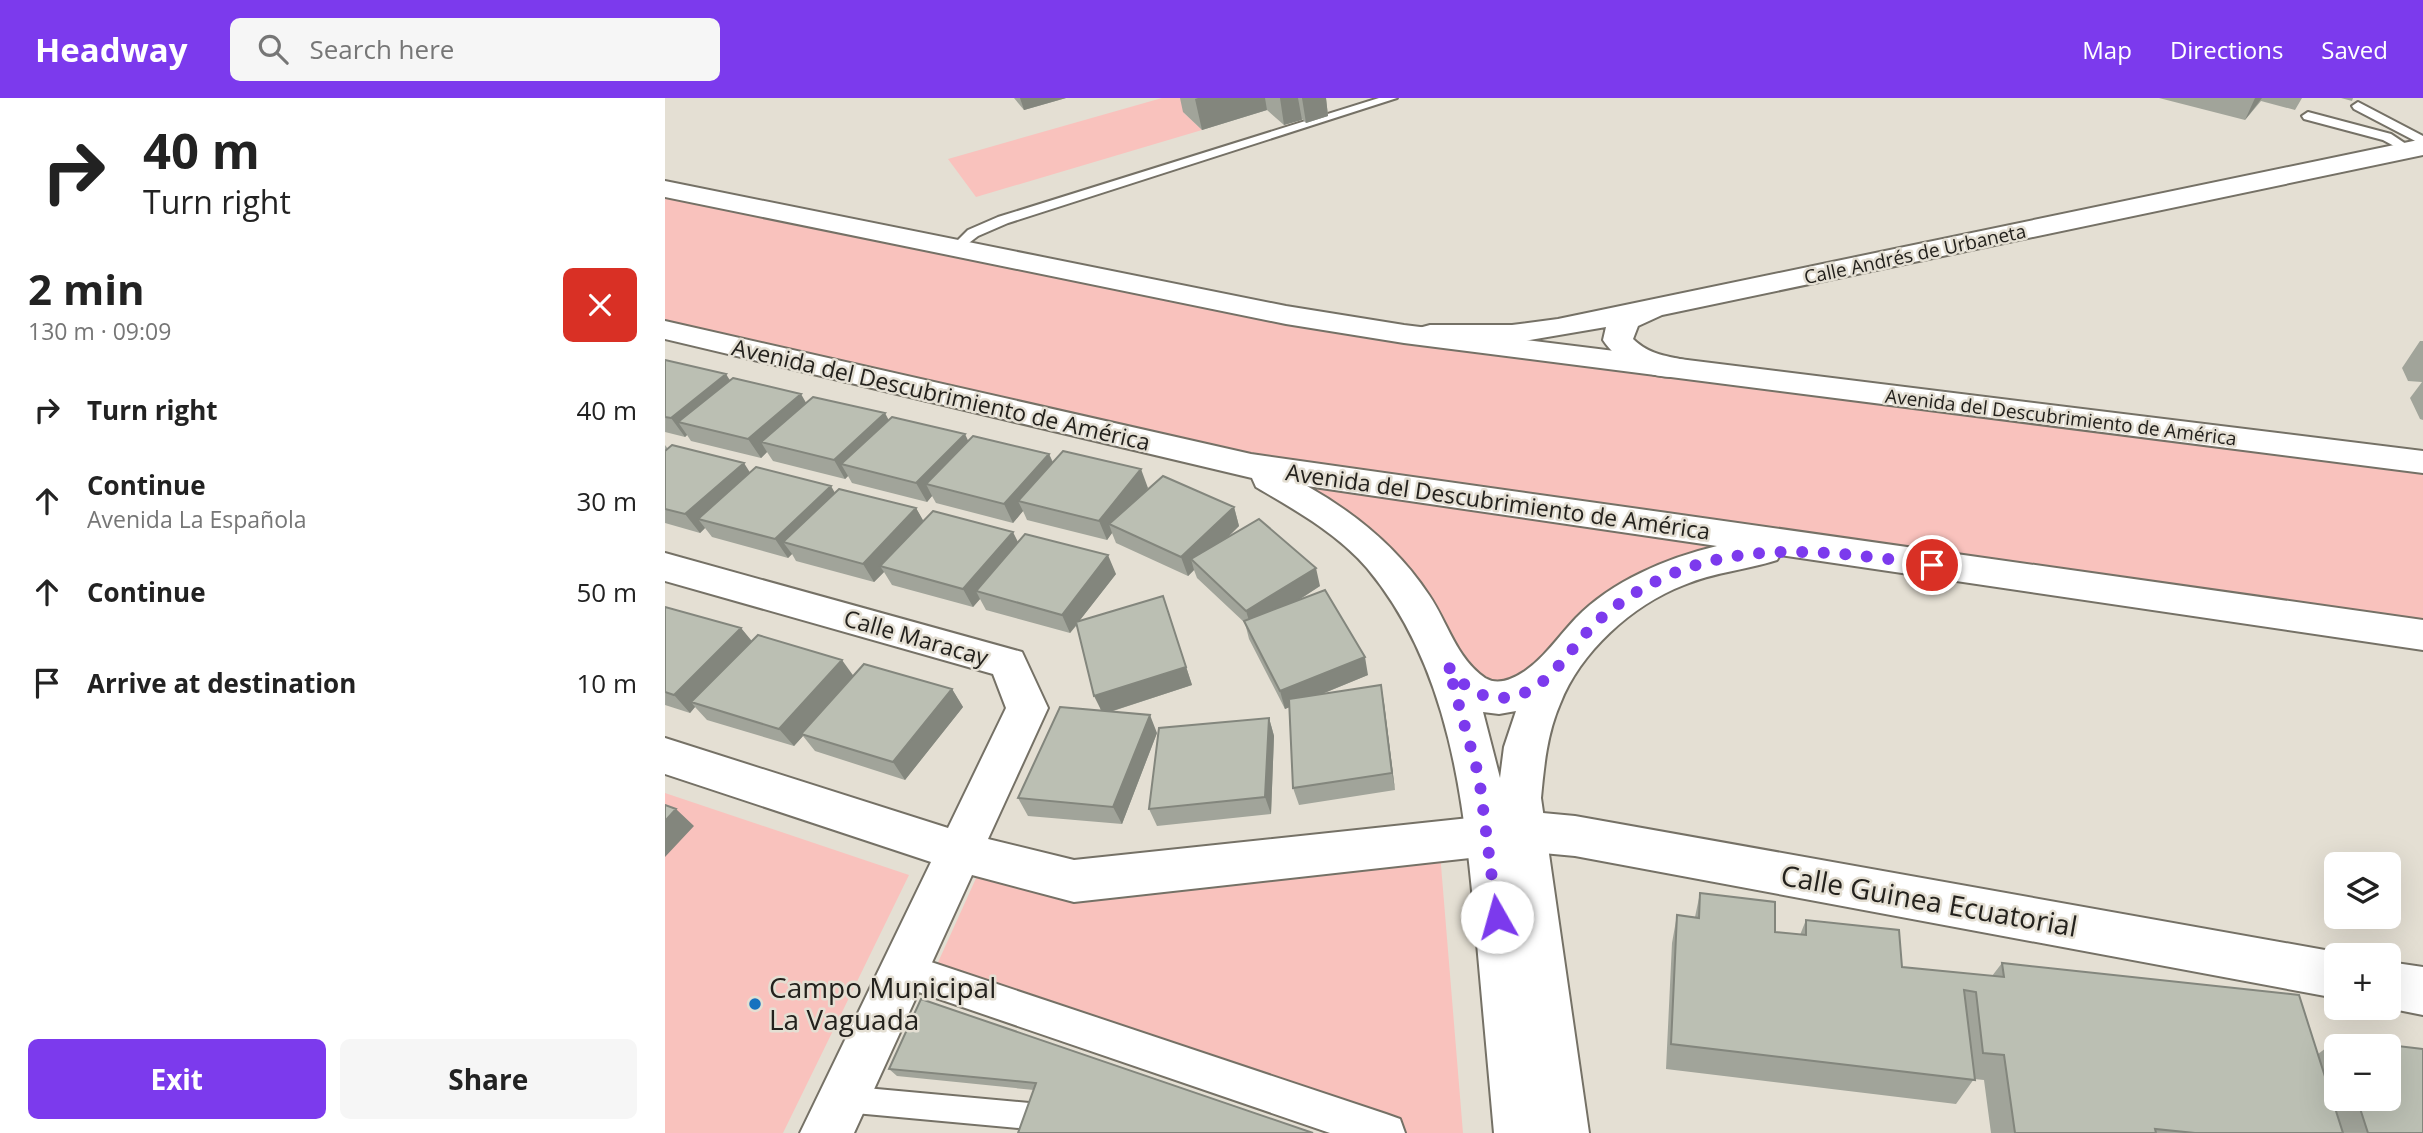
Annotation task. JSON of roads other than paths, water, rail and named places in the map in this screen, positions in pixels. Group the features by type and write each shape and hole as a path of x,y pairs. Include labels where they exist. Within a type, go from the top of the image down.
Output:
{"street":[{"name":"Calle Andrés de Urbaneta","path":"1404,334 1512,334 1558,328 2418,146"},
{"name":"Avenida del Descubrimiento de América","path":"665,189 1286,315 1404,334 2423,462"},
{"path":"1656,308 1623,323 1619,329 1618,340 1627,352 1640,359 1684,369"},
{"name":"Avenida del Descubrimiento de América","path":"665,330 1251,466 1423,493 2423,635"},
{"path":"1201,455 1247,469 1294,492 1333,517 1363,541 1384,563 1425,618 1448,666 1472,748 1505,834 1562,1133"},
{"path":"1448,666 1465,686 1476,693 1497,698 1523,694 1538,685 1600,618 1653,582 1714,559 1774,550 1850,553"},
{"name":"Calle Maracay","path":"665,567 1008,663 1027,708 835,1116"},
{"path":"1521,1133 1505,834 1519,798 1524,747 1543,691 1556,667"},
{"path":"665,756 960,852 1074,881 1505,834"},
{"name":"Calle Guinea Ecuatorial","path":"1505,834 1575,836 2324,973"},
{"path":"904,970 1386,1133"},
{"path":"2401,987 2423,991"}],"lane":[{"path":"957,248 973,233 1003,220 1391,98"},
{"path":"2358,106 2418,146"},
{"path":"2308,116 2418,146"},
{"path":"835,1116 1077,1120"}],"place":[{"name":"Campo Municipal La Vaguada","path":"755,1004"}]}
